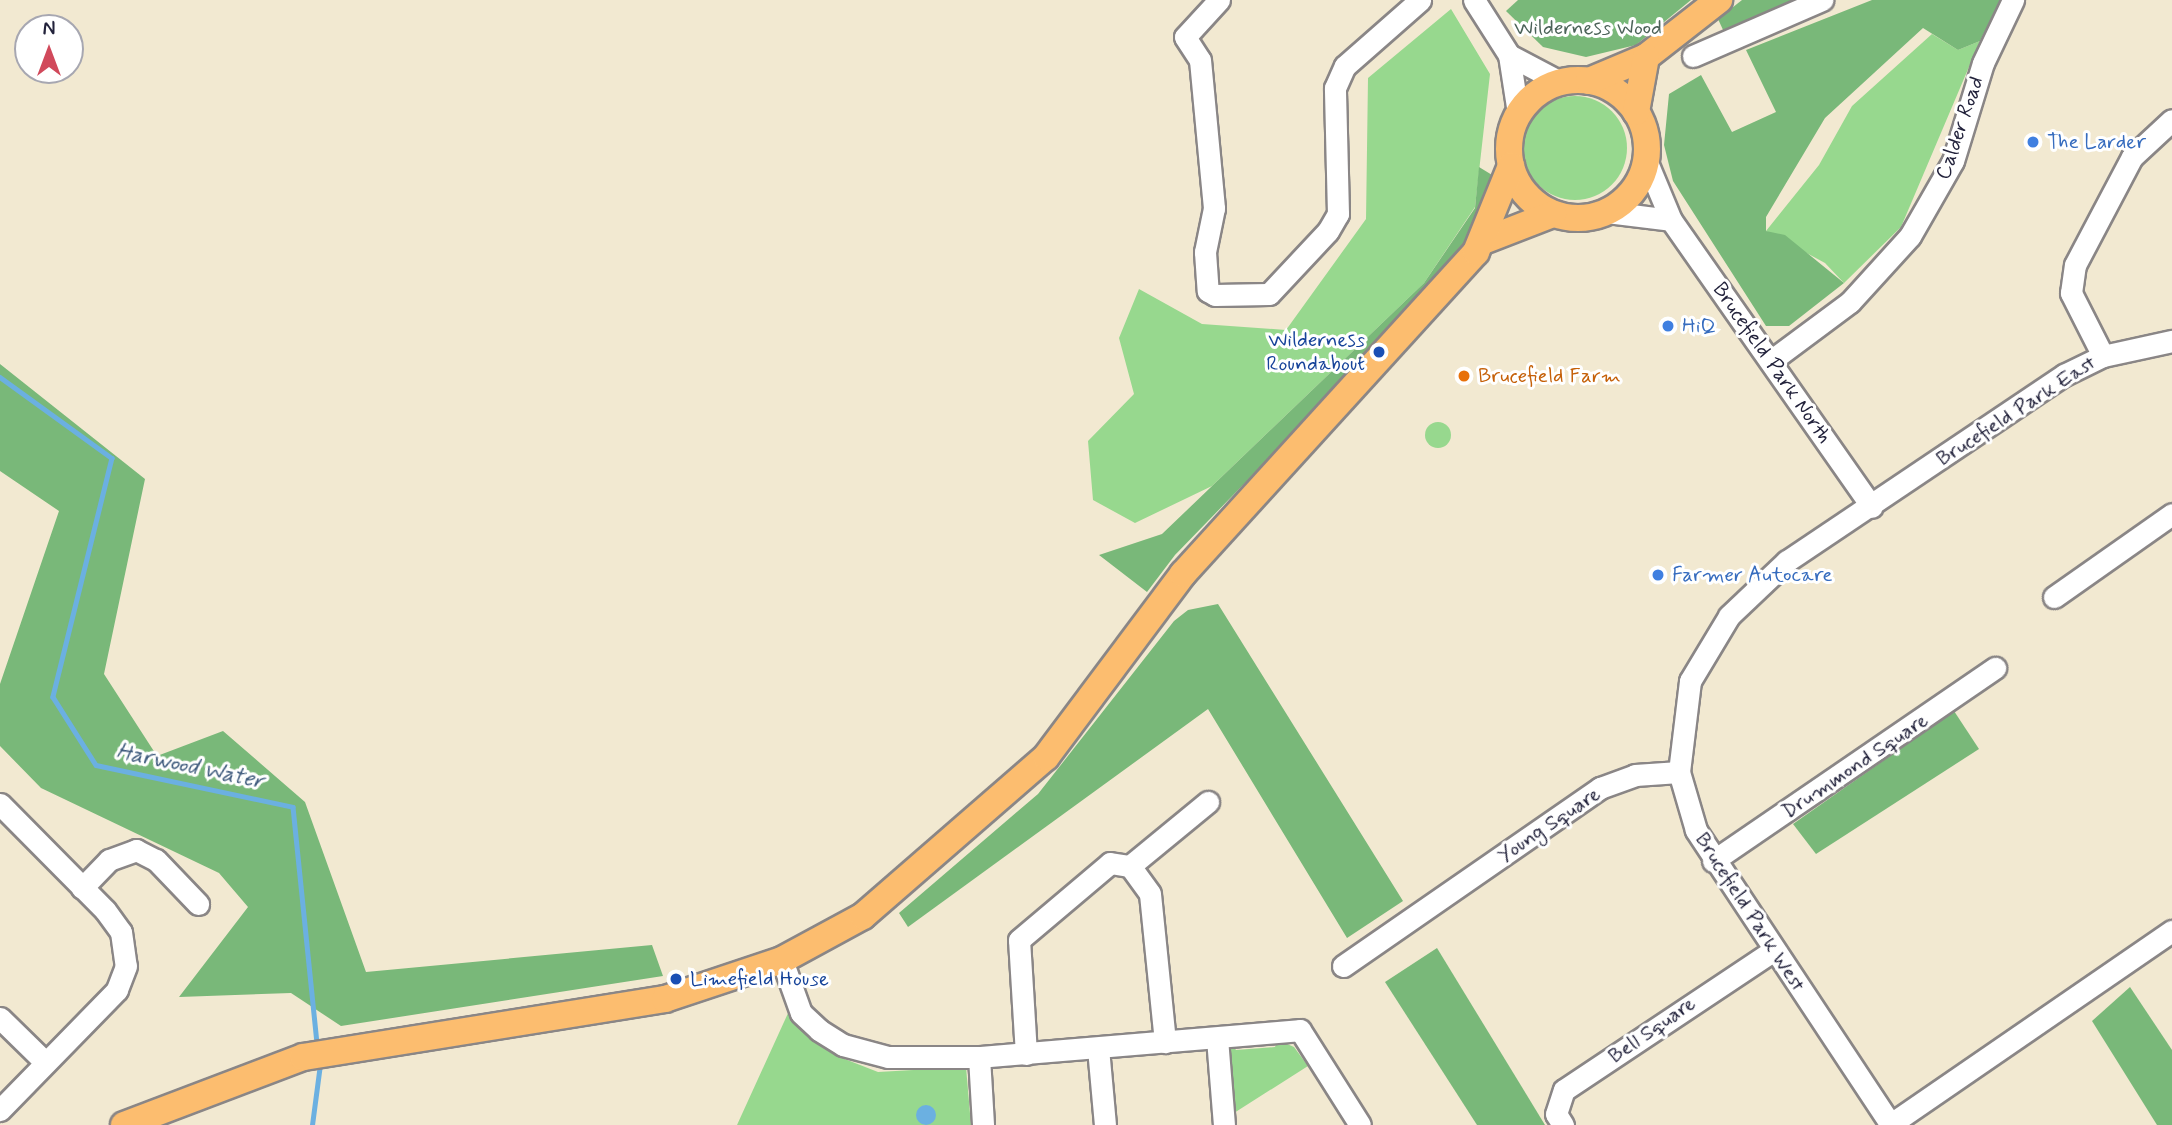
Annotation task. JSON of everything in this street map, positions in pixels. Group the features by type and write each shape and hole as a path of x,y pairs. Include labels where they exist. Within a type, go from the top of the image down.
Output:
{"main road":[{"path":"124,1125 303,1057 665,999 782,960 863,916 1046,757 1183,574 1431,308 1486,240 1511,166 1511,130 1518,113 1560,82 1590,80 1646,57 1719,0"},
{"path":"1486,240 1553,214 1607,212 1625,199 1646,160 1636,112 1646,57"},
{"path":"1590,80 1608,86 1636,112"},
{"path":"1511,166 1520,186 1553,214"}],"street":[{"path":"1219,0 1185,37 1200,60 1214,208 1205,253 1208,291 1215,295 1269,294 1328,231 1338,204 1335,88 1345,66 1420,0"},
{"path":"1474,0 1509,55 1518,113"},
{"path":"1693,56 1822,0"},
{"name":"Calder Road","path":"1772,360 1850,302 1910,236 1952,161 1983,63 2013,0"},
{"path":"1509,55 1560,82"},
{"path":"2103,356 2071,293 2075,265 2132,157 2172,120"},
{"name":"Brucefield Park North","path":"1646,160 1671,220 1772,360 1872,508"},
{"path":"1607,212 1671,220"},
{"name":"Brucefield Park East","path":"1872,508 2064,375 2103,356 2172,341"},
{"name":"Brucefield Park West","path":"1872,508 1756,588 1704,650 1684,699 1679,772 1696,830 1713,861 1891,1125"},
{"path":"2054,597 2172,514"},
{"name":"Drummond Square","path":"1713,861 1995,668"},
{"name":"Young Square","path":"1343,966 1600,788 1635,775 1679,772"},
{"path":"1026,1054 1018,940 1110,863 1129,866 1208,802"},
{"path":"0,804 121,932 126,966 117,990 0,1110"},
{"path":"82,888 109,860 136,850 156,860 198,904"},
{"path":"1129,866 1152,903 1165,1042"},
{"path":"1891,1125 2172,931"},
{"name":"Bell Square","path":"1563,1125 1556,1114 1564,1090 1773,950"},
{"path":"782,960 801,1013 843,1045 888,1057 1026,1054 1300,1030 1360,1125"},
{"path":"0,1018 45,1062"},
{"path":"1217,1038 1224,1125"},
{"path":"1098,1048 1105,1125"},
{"path":"979,1057 983,1125"}],"green space":[{"name":"Wilderness Wood","path":"1518,0 1691,0 1636,45 1586,57 1543,47 1506,11"},
{"path":"1742,0 1805,0 1724,32 1718,19"},
{"path":"1872,0 2001,0 1980,41 1958,50 1923,28 1825,118 1766,217 1766,231 1785,235 1844,283 1789,326 1766,326 1673,181 1664,145 1669,94 1701,75 1732,132 1776,112 1746,50"},
{"path":"1451,9 1490,74 1475,207 1424,283 1212,486 1135,523 1093,500 1088,441 1134,394 1119,338 1139,289 1202,324 1286,330 1366,219 1368,78"},
{"path":"1932,34 1958,50 1980,41 1901,227 1844,283 1825,263 1766,231 1819,165 1852,106"},
{"path":"1575,96 1595,100 1612,111 1623,128 1627,148 1623,168 1612,185 1595,196 1575,200 1555,196 1538,185 1527,168 1523,148 1527,128 1538,111 1555,100"},
{"path":"1479,167 1497,178 1480,221 1434,288 1175,555 1147,592 1099,555 1162,534 1424,283 1475,208"},
{"path":"0,364 145,479 104,674 157,756 223,731 305,802 366,972 652,945 663,976 341,1026 291,993 179,997 248,907 219,873 41,788 0,746 0,684 59,511 0,471"},
{"path":"1438,422 1447,426 1451,435 1447,444 1438,448 1429,444 1425,435 1429,426"},
{"path":"1218,604 1403,901 1347,938 1208,709 908,927 899,913 1038,794 1174,621 1188,610"},
{"path":"1954,711 1979,749 1816,854 1793,824"},
{"path":"1437,948 1545,1125 1477,1125 1385,982"},
{"path":"2130,987 2172,1050 2172,1125 2157,1125 2092,1021"},
{"path":"789,1011 837,1056 878,1072 966,1067 971,1125 737,1125"},
{"path":"1278,1040 1294,1047 1308,1066 1234,1113 1231,1056 1224,1051 1231,1043 1236,1050 1275,1047"}],"water":[{"path":"922,1105 930,1105 936,1115 930,1125 922,1125 916,1119 916,1111"}],"waterway":[{"name":"Harwood Water","path":"0,377 112,458 53,697 96,765 293,807 317,1045"},
{"name":"Harwood Water","path":"312,1125 320,1064"}],"place":[{"name":"The Larder","path":"2033,142"},
{"name":"HiQ","path":"1668,326"},
{"name":"Wilderness Roundabout","path":"1379,352"},
{"name":"Brucefield Farm","path":"1464,376"},
{"name":"Farmer Autocare","path":"1658,575"},
{"name":"Limefield House","path":"676,979"}]}
